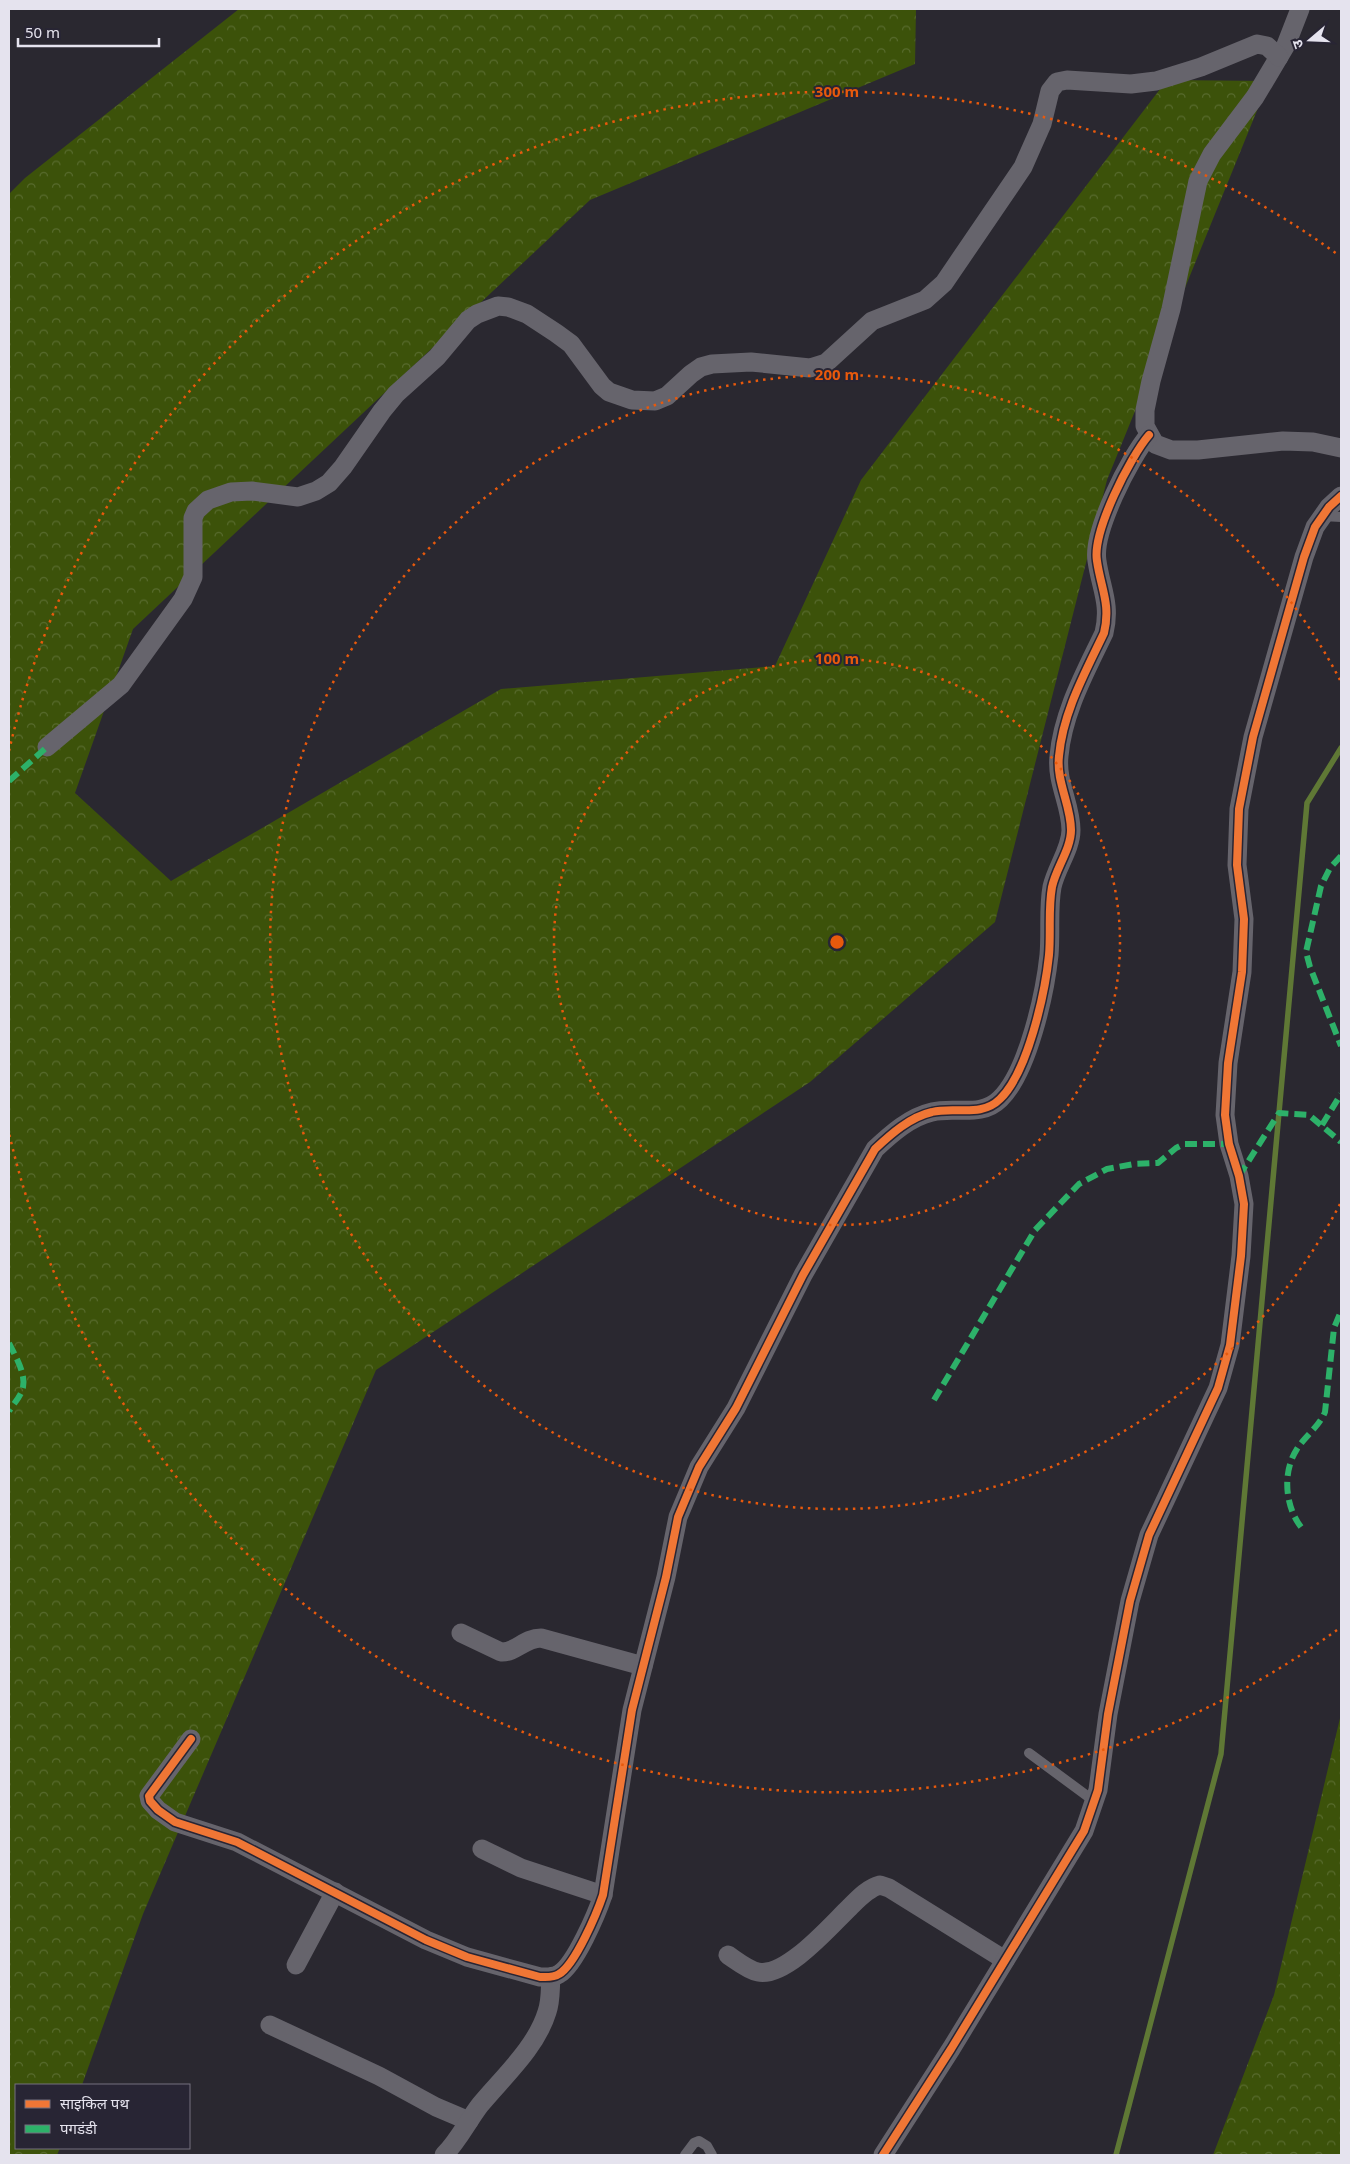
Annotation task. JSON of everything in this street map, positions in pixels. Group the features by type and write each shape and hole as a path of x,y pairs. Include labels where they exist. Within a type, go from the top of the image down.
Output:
{"street":[{"path":"1300,9 1286,45 1279,57 1255,97 1212,154 1198,180 1171,310 1145,410 1145,426 1155,444 1171,450 1198,450 1283,441 1313,442 1341,448"},
{"path":"47,747 121,685 183,599 193,576 193,518 196,511 208,500 231,492 252,491 298,497 316,491 329,483 343,467 396,394 436,358 457,332 477,314 498,306 527,314 571,344 602,386 609,392 632,400 655,401 667,396 691,374 701,367 712,364 751,362 818,367 835,357 872,321 925,300 944,283 1023,167 1042,124 1050,91 1056,82 1067,80 1131,84 1156,81 1201,67 1257,44 1267,46 1279,57"},
{"path":"191,1739 151,1791 149,1797 152,1804 175,1822 237,1842 426,1940 467,1957 540,1977 551,1978 565,1970 570,1964 598,1911 603,1895 625,1743 666,1577 678,1517 699,1467 736,1408 803,1276 875,1149 890,1135 924,1114 947,1110 979,1110 992,1106 1008,1088 1032,1039 1040,1010 1049,955 1050,907 1053,884 1072,833 1069,807 1059,773 1059,755 1071,703 1104,633 1106,623 1107,604 1096,560 1097,542 1120,482 1132,457 1149,435"},
{"path":"883,2155 1084,1831 1098,1790 1108,1714 1130,1601 1149,1535 1218,1388 1230,1344 1241,1256 1244,1204 1239,1176 1228,1144 1225,1115 1228,1063 1242,972 1244,919 1237,865 1239,809 1253,737 1304,557 1316,526 1332,517 1330,506 1341,496"},
{"path":"461,1632 501,1652 507,1653 527,1640 541,1638 643,1666"},
{"path":"482,1849 521,1868 603,1895"},
{"path":"728,1955 758,1972 774,1970 786,1965 862,1895 880,1886 889,1888 1005,1960"},
{"path":"296,1965 335,1892"},
{"path":"444,2155 462,2136 469,2121 509,2072 541,2027 550,2003 551,1978"},
{"path":"270,2025 379,2076 436,2107 469,2121"}],"lane":[{"path":"1029,1753 1094,1801"},
{"path":"685,2155 694,2143 699,2141 707,2146 712,2155"}],"green space":[{"path":"239,9 916,9 915,64 590,200 133,629 75,793 171,881 501,689 775,666 861,480 1167,80 1269,81 1107,480 995,922 810,1082 376,1370 143,1914 82,2084 15,2084 15,2149 60,2149 57,2155 9,2155 9,194 25,178"},
{"path":"1341,1714 1341,2155 1213,2155 1274,1995"}],"waterway":[{"path":"1116,2155 1221,1754 1307,803 1341,748"}],"marked path":[{"path":"9,781 47,747"},
{"path":"1341,856 1330,868 1321,886 1306,952 1341,1046"},
{"path":"1322,1125 1341,1094"},
{"path":"1239,1176 1279,1113 1309,1115 1341,1142"},
{"path":"934,1400 1035,1230 1079,1184 1107,1169 1134,1164 1158,1163 1184,1144 1229,1144"},
{"path":"1301,1527 1289,1499 1287,1478 1292,1458 1297,1449 1325,1412 1334,1328 1341,1311"},
{"path":"9,1343 20,1366 23,1379 21,1394 9,1411"}],"cycle path":[{"path":"191,1739 149,1796 150,1801 158,1810 175,1822 237,1842 426,1940 467,1957 540,1977 557,1975 572,1960 591,1926 603,1895 632,1710 666,1577 678,1517 699,1467 736,1408 803,1275 875,1149 901,1127 924,1114 941,1110 976,1110 993,1105 1010,1087 1027,1052 1034,1031 1047,971 1050,946 1052,887 1069,844 1071,830 1069,812 1061,784 1059,766 1061,740 1070,708 1104,633 1106,623 1106,605 1097,561 1100,532 1123,477 1149,435"},
{"path":"883,2155 951,2049 1084,1831 1098,1790 1108,1714 1130,1601 1149,1535 1218,1388 1230,1345 1241,1256 1244,1204 1239,1176 1229,1144 1225,1115 1228,1063 1242,972 1244,919 1237,865 1239,809 1253,737 1304,557 1315,527 1329,507 1341,496"}]}
